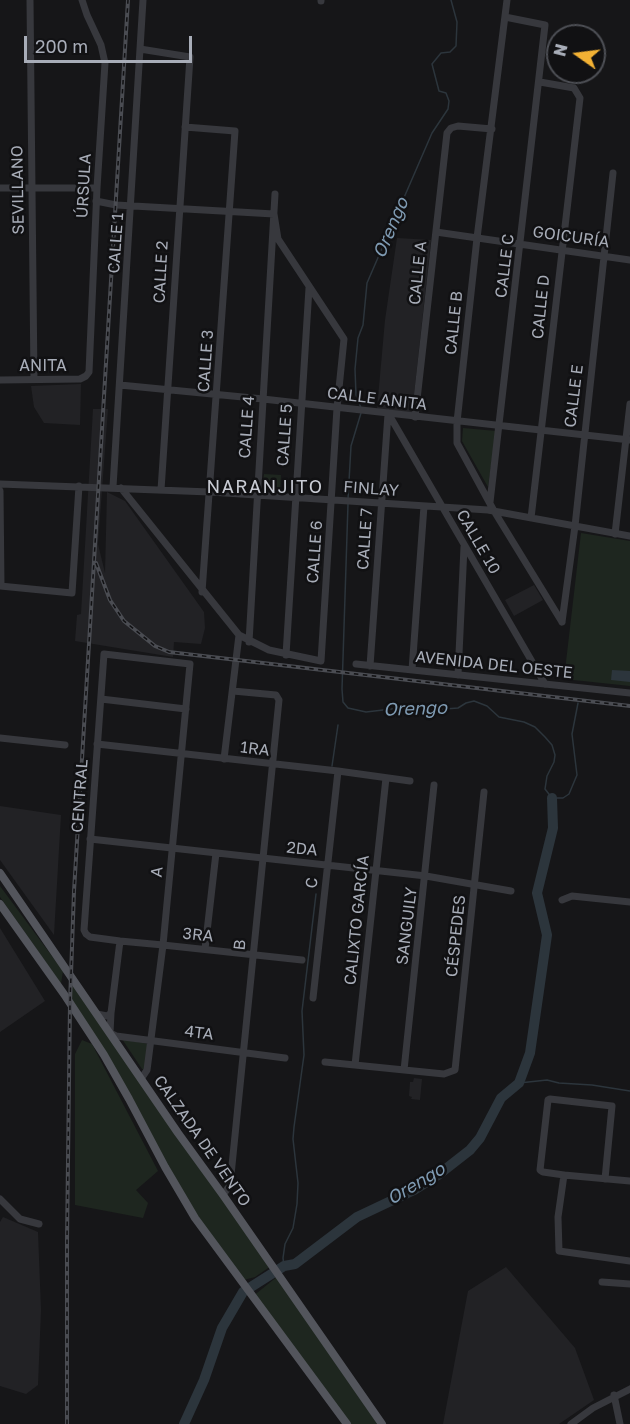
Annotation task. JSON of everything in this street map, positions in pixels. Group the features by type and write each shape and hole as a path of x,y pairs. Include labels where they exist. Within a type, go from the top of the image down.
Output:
{"main road":[{"name":"CALZADA DE VENTO","path":"1,877 382,1424"},
{"path":"0,904 97,1044 189,1208 240,1281 347,1424"}],"street":[{"name":"SEVILLANO","path":"30,0 34,380"},
{"name":"ÚRSULA","path":"82,0 102,45 105,63 96,188 90,363 86,376"},
{"name":"CALLE 1","path":"117,488 120,385 143,0"},
{"name":"CALLE B","path":"507,0 477,238 457,422 457,443 490,508 562,621"},
{"name":"CALLE C","path":"490,508 545,25 505,17"},
{"name":"CALLE 2","path":"140,49 189,56 161,490"},
{"name":"CALLE D","path":"531,518 580,98 574,88 540,82"},
{"name":"CALLE A","path":"415,417 447,133 451,128 467,125 492,129"},
{"name":"CALLE 3","path":"185,127 235,131 202,592"},
{"name":"CALLE E","path":"562,621 575,526 613,173"},
{"path":"0,188 96,188"},
{"path":"96,201 131,206 274,214 275,194"},
{"name":"CALLE 6","path":"274,214 278,239 344,339 337,408 321,661 286,655"},
{"name":"CALLE 4","path":"249,642 274,214"},
{"name":"GOICURÍA","path":"436,232 630,260"},
{"name":"CALLE 5","path":"286,655 294,498 309,288"},
{"name":"ANITA","path":"0,380 80,379 86,376"},
{"name":"CALLE ANITA","path":"120,385 628,440"},
{"path":"615,534 628,440 630,404"},
{"name":"CALLE 7","path":"370,666 388,413"},
{"name":"CALLE 10","path":"388,413 545,684"},
{"name":"FINLAY","path":"0,484 210,492 490,508 630,536"},
{"path":"0,491 1,586 72,593 79,486"},
{"path":"117,488 239,635 249,642 286,655"},
{"path":"412,670 424,506"},
{"path":"458,675 464,547"},
{"path":"224,759 239,635"},
{"name":"CENTRAL","path":"90,937 84,930 104,654 190,664"},
{"name":"A","path":"141,1079 147,1070 164,945 190,664"},
{"name":"AVENIDA DEL OESTE","path":"356,664 630,693"},
{"name":"B","path":"223,1195 230,1185 278,697 233,691"},
{"path":"101,699 186,709"},
{"path":"0,738 65,745"},
{"name":"1RA","path":"97,744 410,781"},
{"name":"C","path":"313,998 338,771"},
{"name":"CALIXTO GARCÍA","path":"355,1065 386,778"},
{"name":"SANGUILY","path":"404,1070 435,785"},
{"name":"CÉSPEDES","path":"404,1070 444,1074 453,1073 456,1067 484,792"},
{"name":"2DA","path":"90,839 426,876 511,891"},
{"path":"205,949 216,852"},
{"path":"562,900 572,896 630,902"},
{"name":"3RA","path":"90,937 302,960"},
{"path":"110,1033 120,941"},
{"path":"97,1014 107,1016 111,1013"},
{"name":"4TA","path":"110,1033 151,1041 285,1058"},
{"path":"325,1062 404,1070"},
{"path":"605,1179 612,1106 548,1100 540,1170 564,1175 605,1179 630,1181"},
{"path":"564,1175 558,1217 559,1251 630,1261"},
{"path":"0,1199 20,1219 39,1224"},
{"path":"602,1282 630,1284"},
{"path":"571,1424 614,1395 630,1389"},
{"path":"614,1395 630,1395"},
{"path":"614,1395 620,1424"}],"shaded area":[{"path":"397,238 431,240 412,413 377,409 385,320"},
{"path":"81,384 80,425 44,423 34,407 31,386"},
{"path":"93,409 108,409 98,544 105,573 107,492 125,501 204,612 205,628 201,644 174,642 173,657 75,641 77,615 81,614"},
{"path":"463,428 496,431 488,487 462,441"},
{"path":"264,474 281,475 280,492 262,491"},
{"path":"581,533 630,541 630,686 564,679"},
{"path":"534,585 543,600 514,616 505,600"},
{"path":"612,670 630,671 630,682 611,680"},
{"path":"0,806 61,815 54,935 0,860"},
{"path":"0,886 63,971 61,984 0,897"},
{"path":"0,928 45,1001 0,1032"},
{"path":"71,975 271,1266 255,1277 240,1281 195,1218 70,1003"},
{"path":"122,1039 148,1044 145,1069 142,1069"},
{"path":"82,1040 92,1044 158,1171 136,1190 148,1203 143,1218 75,1205 75,1054"},
{"path":"414,1078 422,1079 420,1100 411,1099 412,1097 409,1096 410,1082 413,1082"},
{"path":"3,1217 38,1232 41,1310 38,1385 26,1394 0,1386 0,1222"},
{"path":"506,1267 575,1348 594,1400 559,1424 443,1424 468,1291"},
{"path":"278,1276 382,1424 347,1424 252,1297"}],"waterway":[{"name":"Orengo","path":"361,408 356,395 355,369 358,338 363,325 367,283 432,133 448,109 449,101 446,93 439,91 432,64 441,53 450,52 456,46 457,22 451,0"},
{"name":"Orengo","path":"348,499 351,446 361,413"},
{"name":"Orengo","path":"348,504 342,689 343,702 348,708 366,712 409,707 432,710 458,708 474,701 487,706 499,717 524,722 535,727 552,745 555,755 554,762 547,776 545,789 552,798 563,798 569,794 577,775 572,734 578,703"},
{"path":"332,766 338,725"},
{"name":"Orengo","path":"184,1424 204,1380 222,1328 243,1292 284,1266 295,1264 357,1217 414,1190 438,1175 470,1150 480,1138 501,1098 519,1083 530,1053 547,935 537,893 553,828 552,798"},
{"path":"284,1266 285,1244 293,1228 297,1204 298,1183 293,1139 304,1055 302,1011 316,894"},
{"path":"519,1083 547,1080 630,1091"}],"railway":[{"path":"67,1424 70,1003 74,891 128,0"},
{"path":"96,563 110,600 124,621 155,646 169,652 630,706"}],"district":[{"name":"NARANJITO","path":"265,487"}]}
